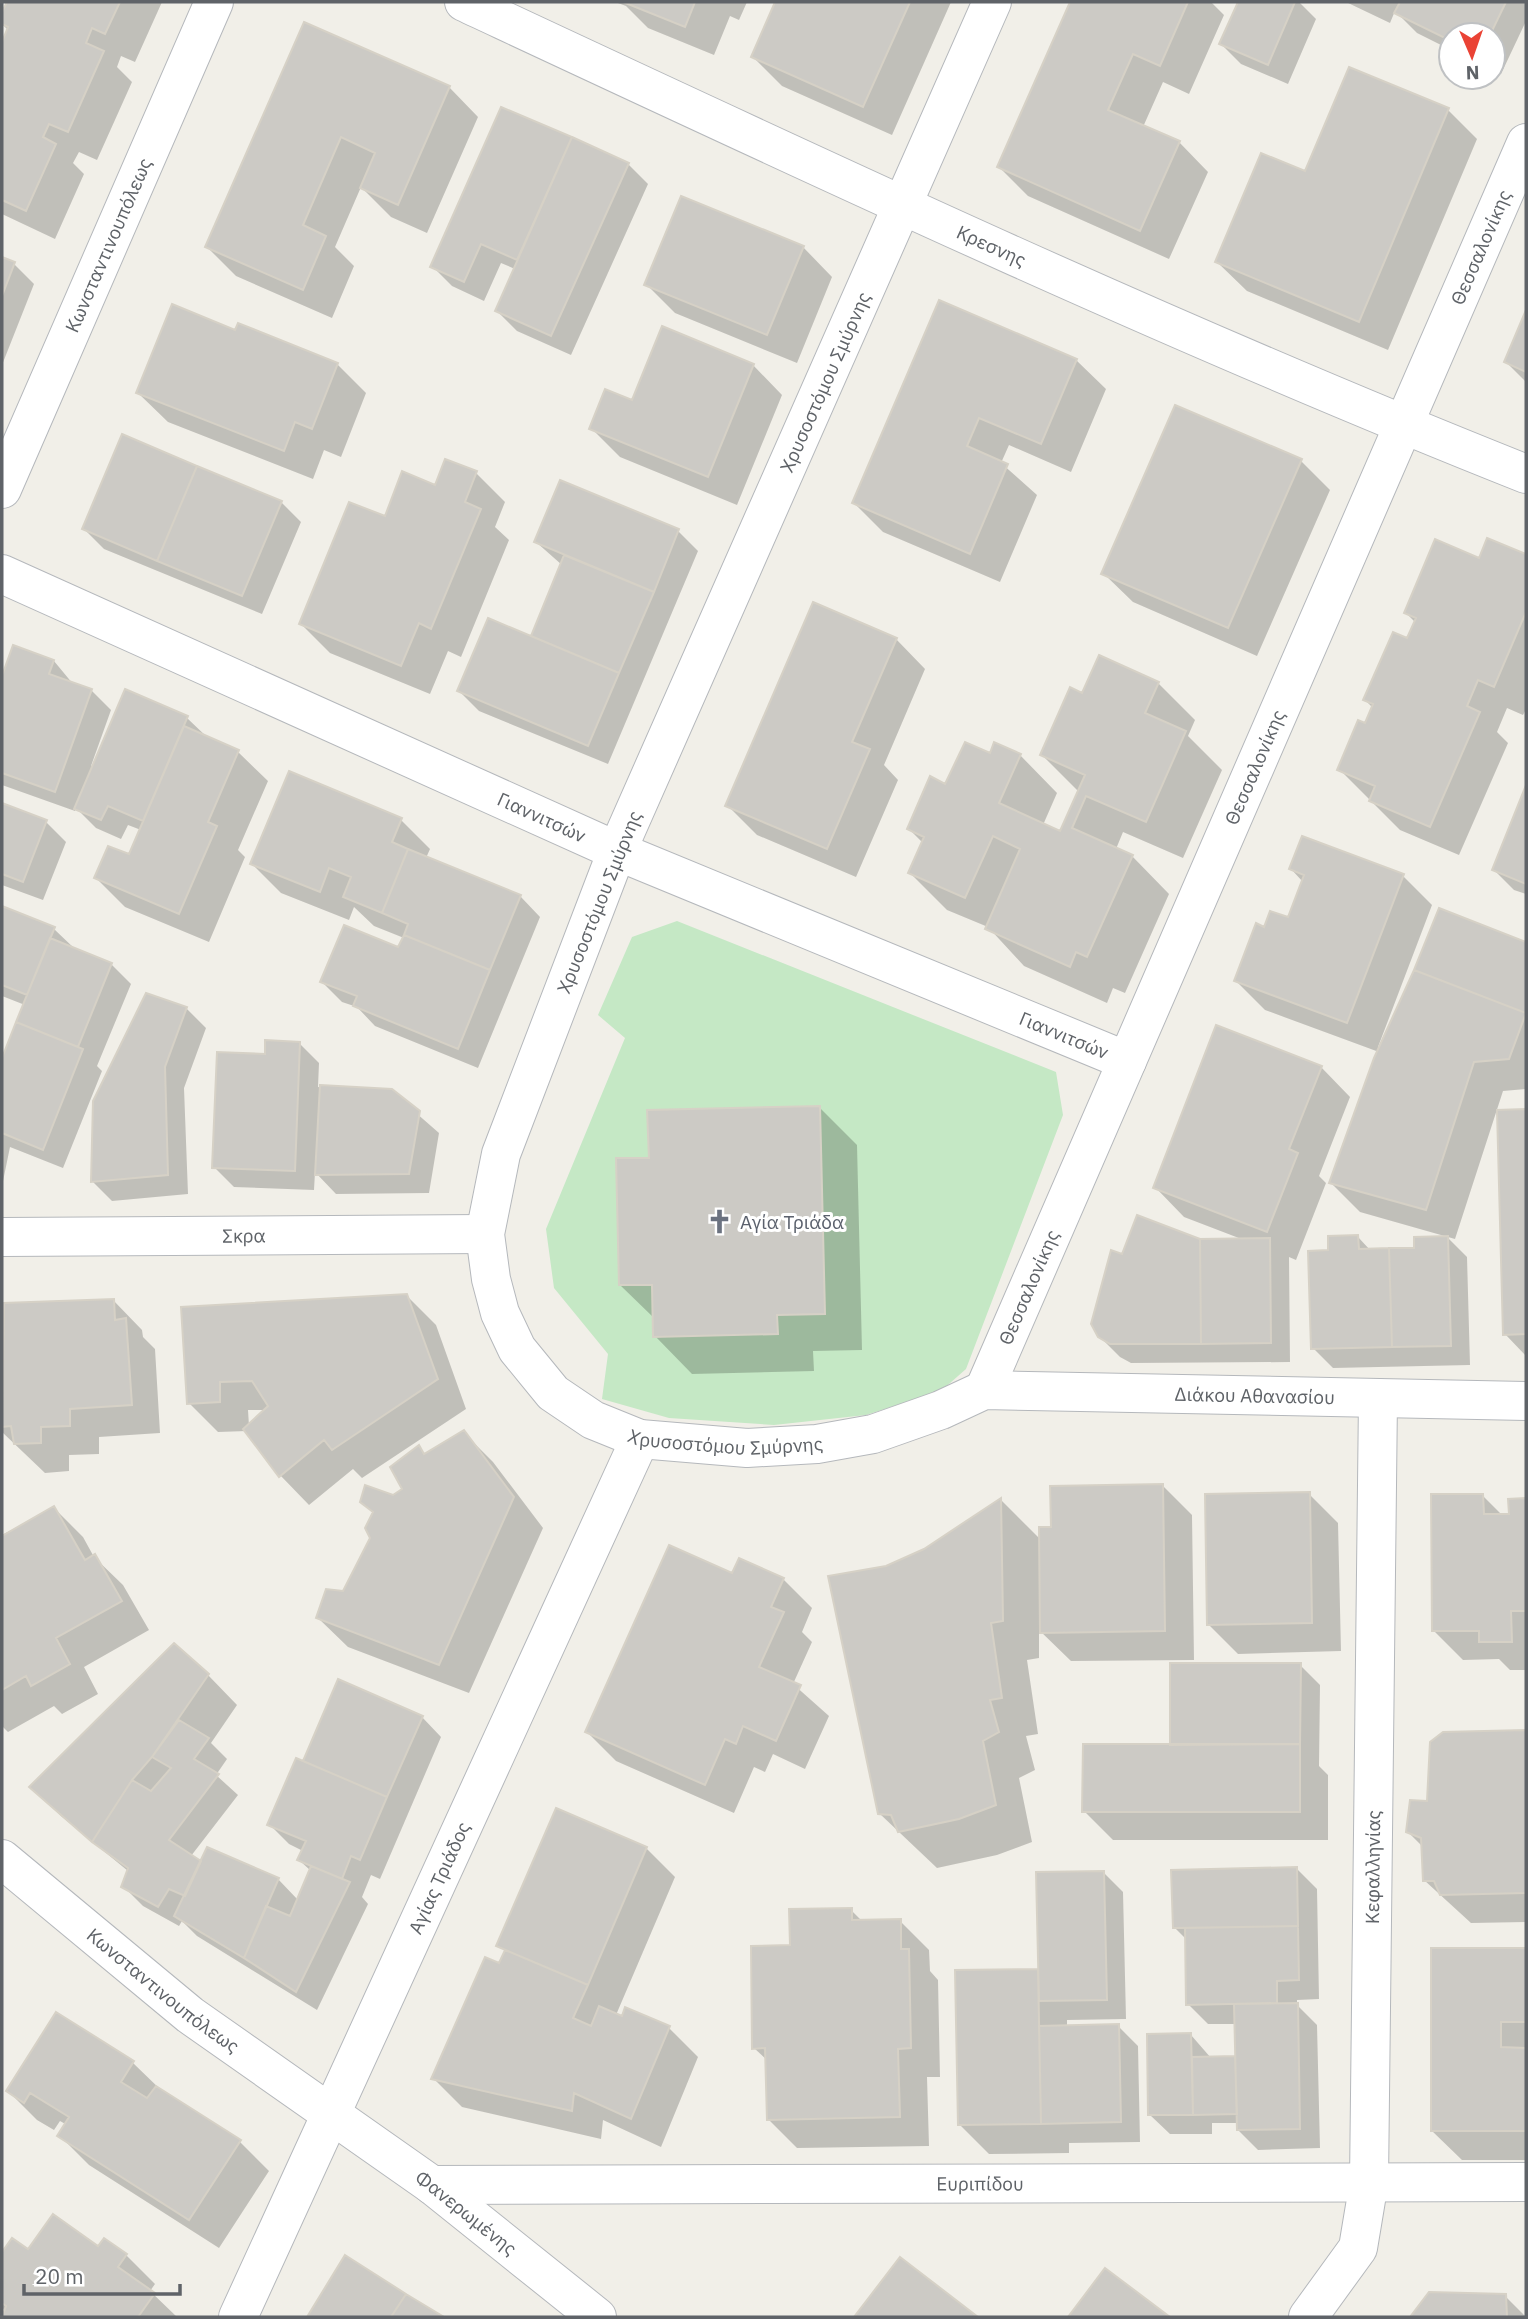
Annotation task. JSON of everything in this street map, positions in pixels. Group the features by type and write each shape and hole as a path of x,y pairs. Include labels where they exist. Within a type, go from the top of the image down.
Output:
{"street":[{"name":"Κωνσταντινουπόλεως","path":"2,489 214,2"},
{"name":"Κρεσνης","path":"464,2 903,207 1403,425 1526,474"},
{"name":"Χρυσοστόμου Σμύρνης","path":"984,1390 941,1410 873,1434 817,1444 747,1448 640,1439 593,1420 553,1393 517,1349 500,1313 491,1279 485,1234 501,1154 617,851 992,2"},
{"name":"Θεσσαλονίκης","path":"984,1390 1526,143"},
{"name":"Γιαννιτσών","path":"2,574 617,851 1127,1061"},
{"name":"Σκρα","path":"2,1237 485,1234"},
{"name":"Διάκου Αθανασίου","path":"984,1390 1526,1401"},
{"name":"Κεφαλληνίας","path":"1308,2317 1358,2248 1369,2182 1378,1398"},
{"name":"Αγίας Τριάδος","path":"238,2317 640,1439"},
{"name":"Κωνσταντινουπόλεως","path":"2,1859 190,2015 331,2113"},
{"name":"Φανερωμένης","path":"331,2113 432,2185 597,2317"},
{"name":"Ευριπίδου","path":"432,2185 1526,2182"}],"green space":[{"path":"677,921 1056,1072 1063,1115 966,1369 941,1391 866,1415 774,1425 669,1418 602,1399 608,1354 554,1288 546,1229 625,1038 598,1015 632,937"}],"building":[{"path":"7,2 120,2 105,34 92,28 86,43 104,51 68,132 49,124 43,137 56,144 26,211 2,200 2,42 8,27 2,24 2,12"},
{"path":"623,2 695,2 685,27"},
{"path":"775,2 910,2 863,107 751,57"},
{"path":"1070,2 1188,2 1160,66 1133,54 1108,110 1180,141 1140,231 997,167"},
{"path":"1238,2 1295,2 1268,65 1219,44"},
{"path":"1400,2 1506,2 1497,21 1437,21 1437,34 1394,13"},
{"path":"304,22 450,86 398,205 360,188 375,153 341,137 303,225 326,236 303,290 205,247"},
{"path":"1349,67 1449,108 1359,322 1215,262 1261,153 1305,171"},
{"path":"501,107 572,137 517,260 481,244 464,282 430,267"},
{"path":"572,137 629,163 551,336 495,311"},
{"path":"681,196 804,246 767,335 644,285"},
{"path":"2,257 15,262 2,296"},
{"path":"939,300 1077,359 1041,444 979,418 967,446 1008,464 970,554 852,503"},
{"path":"172,304 235,330 238,323 338,363 312,429 295,422 284,451 136,393"},
{"path":"1526,310 1526,372 1504,362"},
{"path":"662,326 754,364 708,477 589,429 605,389 632,400"},
{"path":"1175,405 1302,459 1228,628 1101,574"},
{"path":"122,434 197,466 157,561 82,529"},
{"path":"445,459 477,471 465,502 481,509 431,629 419,623 401,666 299,624 349,502 385,516 402,471 435,485"},
{"path":"197,466 282,501 242,596 157,561"},
{"path":"560,480 679,529 654,592 534,542"},
{"path":"1487,538 1526,554 1526,612 1494,687 1478,680 1467,706 1480,712 1430,827 1369,801 1375,786 1337,770 1358,720 1365,723 1373,704 1363,700 1393,632 1407,638 1416,618 1404,613 1435,539 1479,558"},
{"path":"564,555 654,592 619,673 531,636"},
{"path":"813,602 897,638 852,742 870,749 827,849 725,806"},
{"path":"488,618 619,673 588,746 457,691"},
{"path":"13,645 54,660 49,674 92,689 55,792 2,773 2,676"},
{"path":"1099,655 1159,682 1145,713 1186,731 1146,822 1086,796 1072,828 1133,855 1087,957 1076,952 1070,967 985,929 1020,849 993,836 965,898 908,873 924,837 907,829 930,776 945,784 965,742 990,753 994,742 1021,754 999,803 1060,831 1085,775 1040,755 1070,687 1082,693"},
{"path":"125,689 188,716 143,821 108,806 101,820 74,809"},
{"path":"184,726 239,750 208,822 217,826 179,914 94,878 108,846 129,854"},
{"path":"289,771 402,818 392,842 408,849 382,913 343,897 351,877 329,868 320,892 250,864"},
{"path":"1526,785 1526,884 1492,870"},
{"path":"2,803 47,820 23,882 2,874"},
{"path":"1302,836 1404,874 1347,1023 1234,981 1256,923 1264,927 1270,911 1288,917 1304,875 1289,869"},
{"path":"408,849 521,895 490,970 404,935 408,924 382,913"},
{"path":"2,906 55,927 27,995 2,985"},
{"path":"1439,908 1526,942 1526,1013 1414,970"},
{"path":"344,925 398,947 404,935 490,970 458,1049 353,1006 357,996 320,982"},
{"path":"50,938 112,963 78,1047 16,1022"},
{"path":"1414,970 1526,1013 1509,1059 1474,1062 1426,1210 1329,1183 1374,1058"},
{"path":"146,993 187,1007 165,1067 168,1175 91,1182 93,1101"},
{"path":"16,1022 83,1049 43,1150 2,1133 2,1058"},
{"path":"1216,1025 1322,1066 1289,1149 1298,1153 1267,1232 1153,1188"},
{"path":"265,1040 300,1042 295,1171 212,1168 217,1052 265,1054"},
{"path":"320,1085 392,1089 420,1111 409,1174 315,1175"},
{"name":"Αγία Τριάδα","path":"820,1106 825,1314 777,1315 778,1334 653,1337 652,1285 619,1285 616,1158 649,1158 647,1110"},
{"path":"1526,1109 1526,1334 1503,1335 1497,1110"},
{"path":"1137,1215 1200,1239 1201,1344 1110,1344 1098,1337 1091,1324 1111,1250 1122,1254"},
{"path":"1358,1235 1359,1249 1389,1248 1392,1347 1311,1349 1308,1251 1328,1250 1328,1236"},
{"path":"1448,1236 1451,1346 1392,1347 1389,1248 1414,1248 1414,1237"},
{"path":"1270,1238 1271,1343 1201,1344 1200,1239"},
{"path":"407,1294 438,1379 332,1450 324,1440 279,1477 243,1429 268,1406 252,1381 220,1382 220,1402 187,1404 181,1307"},
{"path":"114,1299 115,1320 126,1318 132,1405 70,1409 70,1426 41,1427 41,1443 14,1444 11,1426 2,1427 4,1303"},
{"path":"464,1430 514,1497 439,1665 316,1618 326,1589 343,1591 370,1538 365,1528 373,1512 360,1502 365,1485 393,1495 402,1489 390,1467 419,1445 424,1454"},
{"path":"1163,1484 1165,1631 1040,1633 1039,1527 1051,1527 1050,1486"},
{"path":"1310,1492 1312,1623 1207,1625 1205,1494"},
{"path":"1431,1494 1483,1494 1484,1514 1509,1514 1508,1499 1526,1498 1526,1611 1511,1611 1512,1642 1479,1642 1479,1631 1432,1631"},
{"path":"1001,1498 1003,1621 991,1623 1002,1698 990,1700 999,1732 983,1741 996,1805 959,1819 898,1832 891,1815 878,1814 828,1576 886,1566 924,1549"},
{"path":"54,1506 85,1560 95,1554 122,1601 56,1638 70,1664 31,1686 26,1676 2,1690 2,1536"},
{"path":"669,1545 732,1573 739,1558 784,1578 771,1607 784,1612 759,1667 801,1685 776,1741 743,1726 736,1744 725,1739 705,1785 585,1732"},
{"path":"174,1643 209,1674 152,1757 132,1780 92,1842 29,1787"},
{"path":"1170,1663 1301,1663 1300,1744 1170,1745"},
{"path":"338,1679 423,1716 387,1797 303,1761"},
{"path":"179,1720 209,1738 194,1759 219,1774 169,1840 201,1861 185,1896 169,1889 158,1907 121,1887 128,1868 92,1842 132,1780 151,1791 171,1768 152,1757"},
{"path":"1526,1730 1526,1893 1440,1895 1434,1881 1423,1881 1421,1838 1406,1832 1410,1800 1427,1801 1430,1742 1443,1732"},
{"path":"1083,1744 1300,1744 1300,1812 1082,1812"},
{"path":"296,1758 387,1797 360,1860 351,1856 342,1879 297,1860 306,1841 267,1825"},
{"path":"556,1808 647,1847 588,1985 496,1946"},
{"path":"207,1847 279,1878 244,1958 174,1916"},
{"path":"311,1866 350,1882 296,1992 244,1958 266,1906 290,1916"},
{"path":"1297,1867 1298,1926 1173,1928 1171,1870"},
{"path":"1104,1871 1107,2000 1039,2001 1036,1872"},
{"path":"852,1908 852,1920 901,1919 901,1949 909,1949 911,2048 898,2049 900,2117 767,2120 765,2048 752,2049 751,1946 790,1945 789,1909"},
{"path":"1298,1926 1299,1980 1277,1981 1277,2003 1186,2005 1185,1928"},
{"path":"1431,1948 1526,1948 1526,2022 1501,2022 1501,2047 1526,2048 1526,2131 1431,2131"},
{"path":"505,1950 588,1985 573,2018 591,2026 599,2006 622,2016 625,2007 670,2026 631,2119 574,2093 572,2111 431,2079 485,1957 499,1963"},
{"path":"1038,1969 1041,2124 958,2125 955,1970"},
{"path":"1298,2003 1300,2129 1237,2130 1234,2004"},
{"path":"56,2012 134,2061 121,2082 147,2098 156,2086 241,2140 189,2220 57,2136 69,2117 30,2093 24,2103 6,2091"},
{"path":"1119,2024 1121,2122 1041,2124 1039,2026"},
{"path":"1191,2033 1193,2115 1148,2115 1147,2034"},
{"path":"1235,2056 1237,2114 1193,2115 1192,2057"},
{"path":"53,2214 98,2246 104,2238 127,2254 118,2267 155,2293 138,2317 2,2317 6,2306 2,2303 2,2252 12,2238 28,2249"},
{"path":"345,2255 406,2294 391,2317 307,2317"},
{"path":"900,2257 978,2317 854,2317"},
{"path":"1105,2268 1170,2317 1068,2317"},
{"path":"1429,2292 1506,2294 1507,2317 1410,2317"},
{"path":"406,2294 444,2317 391,2317"}],"place":[{"name":"Αγία Τριάδα","path":"720,1222"}]}
